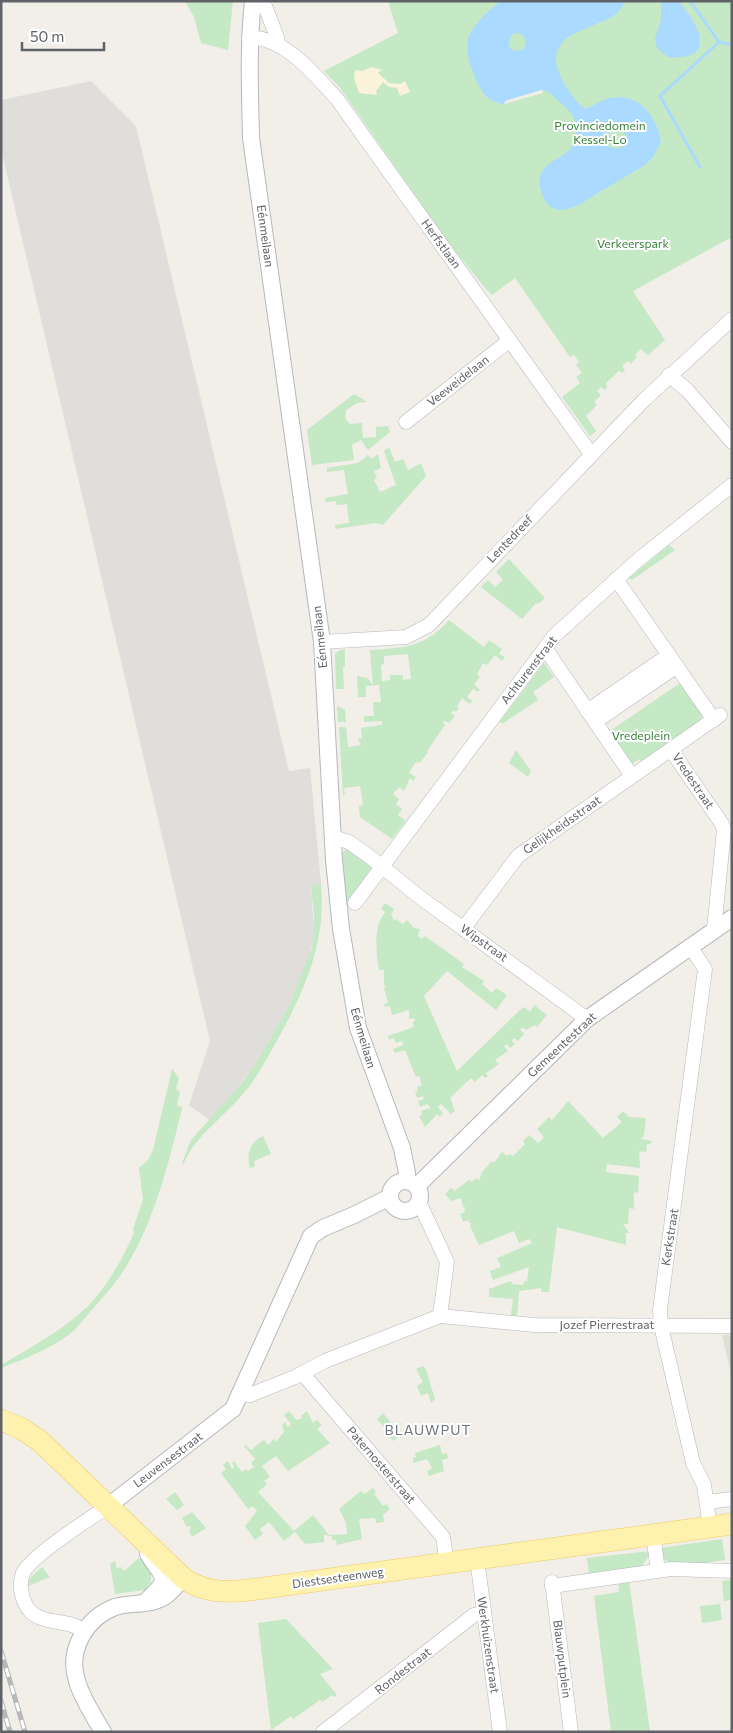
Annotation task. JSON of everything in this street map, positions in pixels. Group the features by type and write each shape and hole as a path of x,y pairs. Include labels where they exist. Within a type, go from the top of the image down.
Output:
{"main road":[{"name":"Diestsesteenweg","path":"2,1421 40,1441 148,1547 183,1578 196,1586 210,1590 234,1591 732,1524"}],"street":[{"name":"Eénmeilaan","path":"259,2 254,37 258,65 251,86 251,138 322,642 332,789 333,837 341,929 358,1028 405,1160 411,1184"},
{"path":"259,2 277,36 278,44"},
{"name":"Herfstlaan","path":"254,37 278,44 306,68 337,99 591,454"},
{"name":"Lentedreef","path":"322,642 406,637 428,625 669,375 732,319"},
{"name":"Veeweidelaan","path":"406,422 510,340"},
{"path":"669,375 687,390 732,442"},
{"name":"Achturenstraat","path":"382,866 554,636 616,579 732,485"},
{"path":"545,648 632,776 722,714 673,660 616,579"},
{"path":"591,717 673,660"},
{"name":"Vredestraat","path":"671,750 724,830 714,930"},
{"name":"Gelijkheidsstraat","path":"463,928 518,856 632,776"},
{"name":"Wipstraat","path":"333,837 349,842 463,928 588,1018"},
{"path":"355,903 382,866"},
{"name":"Gemeentestraat","path":"411,1184 431,1171 588,1018 732,918"},
{"name":"Kerkstraat","path":"690,946 705,969 681,1144 679,1179 660,1310 661,1326 693,1463 704,1486 710,1527"},
{"path":"405,1160 419,1169 431,1171"},
{"path":"397,1183 411,1184 420,1197 419,1202 416,1208 407,1212 400,1211 391,1202 390,1192 397,1183"},
{"path":"391,1202 323,1228 307,1240 239,1394 250,1395 325,1361 440,1316 447,1262 419,1202"},
{"name":"Jozef Pierrestraat","path":"440,1316 483,1321 517,1321 534,1325 732,1326"},
{"name":"Paternosterstraat","path":"302,1373 443,1537 447,1563"},
{"name":"Leuvensestraat","path":"107,1506 229,1414 239,1394"},
{"path":"707,1502 732,1499"},
{"path":"84,1631 78,1626 40,1617 32,1612 23,1597 21,1579 26,1569 37,1558 107,1506"},
{"path":"653,1535 658,1570"},
{"path":"144,1602 159,1588 163,1578 161,1570 148,1556 148,1547"},
{"name":"Werkhuizenstraat","path":"477,1559 500,1732"},
{"name":"Blauwputplein","path":"571,1732 552,1584 671,1568 732,1572"},
{"path":"103,1732 76,1678 76,1652 84,1631 96,1618 110,1610 164,1597 183,1578"},
{"name":"Rondestraat","path":"323,1732 474,1615 484,1613"}],"shaded area":[{"path":"91,81 136,126 289,771 310,768 321,884 311,886 314,936 309,958 289,1006 257,1061 228,1101 209,1120 189,1105 210,1041 1,149 1,100"},
{"path":"722,1335 732,1335 732,1378"}],"green space":[{"path":"185,1 233,1 228,50 201,43 194,17"},
{"name":"Provinciedomein Kessel-Lo","path":"388,1 732,1 732,237 633,291 665,340 648,355 641,349 635,355 637,357 631,364 628,361 622,366 625,370 622,373 619,371 606,383 607,387 605,390 601,387 597,391 601,395 594,402 597,405 586,416 596,431 590,436 562,397 580,383 576,377 582,373 576,365 579,362 574,355 570,357 515,278 492,295 486,289 447,241 340,88 324,71 398,33"},
{"path":"354,394 367,402 357,403 346,410 345,418 350,424 362,423 363,438 376,437 376,427 388,426 390,432 368,450 361,440 352,445 354,460 312,465 307,430"},
{"path":"389,447 395,462 403,459 408,470 421,463 426,476 383,525 376,523 335,529 335,525 349,523 347,504 337,505 336,501 326,502 325,498 348,494 344,470 327,472 327,468 358,463 368,455 371,459 378,454 381,468 374,471 377,478 374,480 380,492 396,485 384,451"},
{"path":"669,545 675,550 632,580 629,578"},
{"path":"509,559 545,598 538,604 536,603 522,619 481,587 488,580 495,587 503,580 496,572"},
{"path":"449,620 484,647 489,640 502,649 499,654 505,657 502,661 495,655 487,665 483,663 477,674 480,677 474,684 480,690 478,692 473,689 467,697 472,701 470,704 462,698 457,706 459,708 456,712 454,710 451,713 455,716 449,723 443,722 445,725 428,752 420,763 414,764 409,773 416,777 413,781 410,778 404,791 399,787 393,794 399,799 396,804 402,809 398,815 405,820 410,815 392,839 360,817 359,806 363,805 360,786 344,788 345,794 343,795 339,727 346,727 348,747 361,745 358,739 362,738 361,728 382,725 382,721 364,722 364,716 374,716 373,702 381,702 379,685 366,686 366,697 358,697 357,676 367,678 373,685 370,650 404,647 414,644 432,636","holes":["408,654 411,679 403,680 403,675 390,675 390,680 382,681 381,665 384,664 384,656"]},
{"path":"345,649 345,666 343,667 344,689 336,689 335,654"},
{"path":"544,663 554,677 533,692 538,700 502,724 500,721"},
{"name":"Vredeplein","path":"680,683 702,715 701,720 641,761 639,759 632,764 610,731"},
{"path":"337,706 345,710 346,722 338,722"},
{"path":"516,750 531,771 528,777 509,763"},
{"path":"347,848 371,865 372,869 349,903 345,903 341,855"},
{"path":"321,884 320,930 309,973 301,993 264,1064 251,1084 202,1135 184,1163 182,1163 191,1140 241,1084 257,1061 289,1006 312,948 314,917 311,885"},
{"path":"385,903 394,909 391,914 394,921 396,919 403,924 407,920 414,928 420,929 418,936 422,939 425,936 464,964 462,967 484,981 482,984 492,993 496,988 507,995 496,1010 447,971 424,996 457,1071 520,1010 525,1007 530,1012 534,1005 547,1015 537,1027 535,1025 526,1030 523,1027 520,1030 524,1034 518,1041 514,1038 512,1041 515,1044 510,1048 507,1044 504,1046 508,1051 495,1060 499,1064 486,1073 488,1076 485,1078 482,1075 475,1082 471,1078 450,1098 455,1111 451,1114 441,1104 438,1107 443,1113 440,1117 437,1114 425,1127 419,1116 422,1115 421,1111 431,1108 427,1104 420,1107 418,1101 424,1099 423,1096 417,1098 415,1092 418,1091 417,1087 422,1085 419,1076 416,1077 405,1050 395,1053 393,1049 403,1045 402,1041 396,1043 394,1038 389,1040 388,1036 414,1027 413,1022 415,1021 414,1018 409,1019 409,1010 392,1015 390,1006 385,1007 384,1004 388,1003 384,988 386,986 384,985 384,970 379,970 376,940 381,918 385,912 381,909"},
{"path":"172,1069 179,1078 176,1089 180,1092 177,1106 182,1107 183,1104 154,1208 127,1265 110,1289 72,1332 53,1345 1,1368 1,1365 46,1338 87,1307 101,1291 120,1262 134,1233 133,1229 143,1200 139,1168 148,1160 153,1150"},
{"path":"568,1101 603,1138 622,1122 617,1117 623,1111 629,1117 646,1118 644,1135 641,1139 652,1141 651,1144 647,1144 646,1152 639,1151 640,1168 607,1164 606,1172 639,1176 638,1193 634,1192 634,1209 629,1208 628,1224 623,1224 629,1233 626,1233 626,1245 557,1227 549,1292 541,1292 541,1288 519,1291 517,1316 511,1315 513,1299 489,1297 489,1289 511,1281 512,1284 523,1285 524,1281 527,1281 529,1267 493,1280 490,1271 501,1267 497,1258 532,1243 529,1239 519,1243 514,1231 479,1245 470,1226 472,1223 470,1224 468,1220 463,1222 460,1214 465,1212 464,1209 467,1208 463,1207 461,1198 451,1201 445,1194 451,1188 455,1191 469,1180 472,1182 476,1178 479,1181 482,1172 492,1161 494,1163 502,1152 507,1156 510,1154 513,1156 525,1144 523,1141 529,1135 538,1143 544,1137 537,1129 549,1117 552,1120"},
{"path":"263,1136 271,1154 254,1161 255,1166 250,1168 250,1149 255,1141"},
{"path":"423,1366 435,1399 431,1403 428,1393 421,1396 417,1386 423,1382 416,1369"},
{"path":"289,1411 296,1420 302,1418 301,1416 307,1411 313,1423 317,1420 322,1425 317,1429 330,1443 288,1471 276,1456 262,1466 270,1477 264,1481 267,1484 258,1492 294,1531 313,1515 329,1535 347,1534 346,1523 339,1509 361,1491 364,1494 373,1488 376,1492 374,1494 383,1506 386,1504 390,1509 383,1515 384,1522 376,1523 375,1518 359,1519 362,1539 337,1545 336,1540 332,1540 332,1536 324,1535 324,1542 305,1544 295,1532 284,1541 269,1522 260,1529 263,1534 255,1540 245,1526 257,1511 253,1506 248,1509 221,1473 226,1469 223,1465 228,1461 232,1469 234,1461 242,1472 254,1467 251,1463 255,1459 244,1446 246,1445 251,1450 264,1440 268,1445 274,1439 276,1442 284,1432 282,1425 285,1422 288,1427 291,1424 284,1415"},
{"path":"383,1413 401,1435 393,1441 389,1436 390,1434 377,1419"},
{"path":"440,1445 442,1454 447,1453 448,1458 442,1460 444,1471 429,1476 427,1471 432,1468 427,1459 413,1463 413,1458 416,1457 415,1453"},
{"path":"175,1492 184,1505 177,1510 166,1499"},
{"path":"192,1512 206,1528 192,1537 189,1530 190,1526 187,1527 182,1518"},
{"path":"722,1539 725,1560 691,1565 670,1563 664,1559 660,1548"},
{"path":"650,1551 642,1566 589,1575 587,1558"},
{"path":"139,1558 151,1570 151,1582 145,1590 115,1594 110,1564 115,1561 117,1569 121,1567 124,1571"},
{"path":"42,1567 50,1577 28,1586 30,1578"},
{"path":"629,1580 650,1732 611,1732 594,1596 619,1592 618,1582"},
{"path":"732,1580 732,1600 724,1601 722,1581"},
{"path":"720,1604 722,1620 702,1623 700,1606"},
{"path":"286,1619 333,1669 320,1674 337,1695 334,1697 332,1695 322,1702 320,1700 293,1719 291,1716 271,1730 258,1623"}],"sand":[{"path":"371,67 382,70 378,73 389,83 400,84 405,81 410,92 400,96 397,88 389,87 383,82 376,91 377,95 359,93 354,78 355,70 363,71"}],"water":[{"path":"501,1 626,1 616,14 573,34 564,41 558,50 556,61 567,89 585,109 611,98 621,97 630,99 645,108 651,115 659,132 661,142 653,157 645,165 582,203 564,210 555,209 548,205 543,196 539,181 547,165 572,147 576,128 575,120 571,113 549,93 542,90 505,101 504,105 491,100 483,92 475,78 469,61 467,45 470,33 477,23","holes":["519,33 524,36 526,45 522,50 514,51 509,47 509,39 513,34","613,129 623,131 626,136 626,140 620,148 610,148 606,142 606,136"]},
{"path":"661,1 678,1 693,20 700,40 699,47 694,53 684,57 668,57 657,48 655,39 661,20"}],"pier":[{"path":"542,90 543,93 504,105 505,101"}],"waterway":[{"path":"690,1 719,42 660,96 700,167"},
{"path":"719,42 732,45"}],"railway":[{"path":"1,1651 25,1732"},
{"path":"1,1701 10,1732"}],"district":[{"name":"BLAUWPUT","path":"428,1430"}],"park label":[{"name":"Verkeerspark","path":"633,244"}]}
